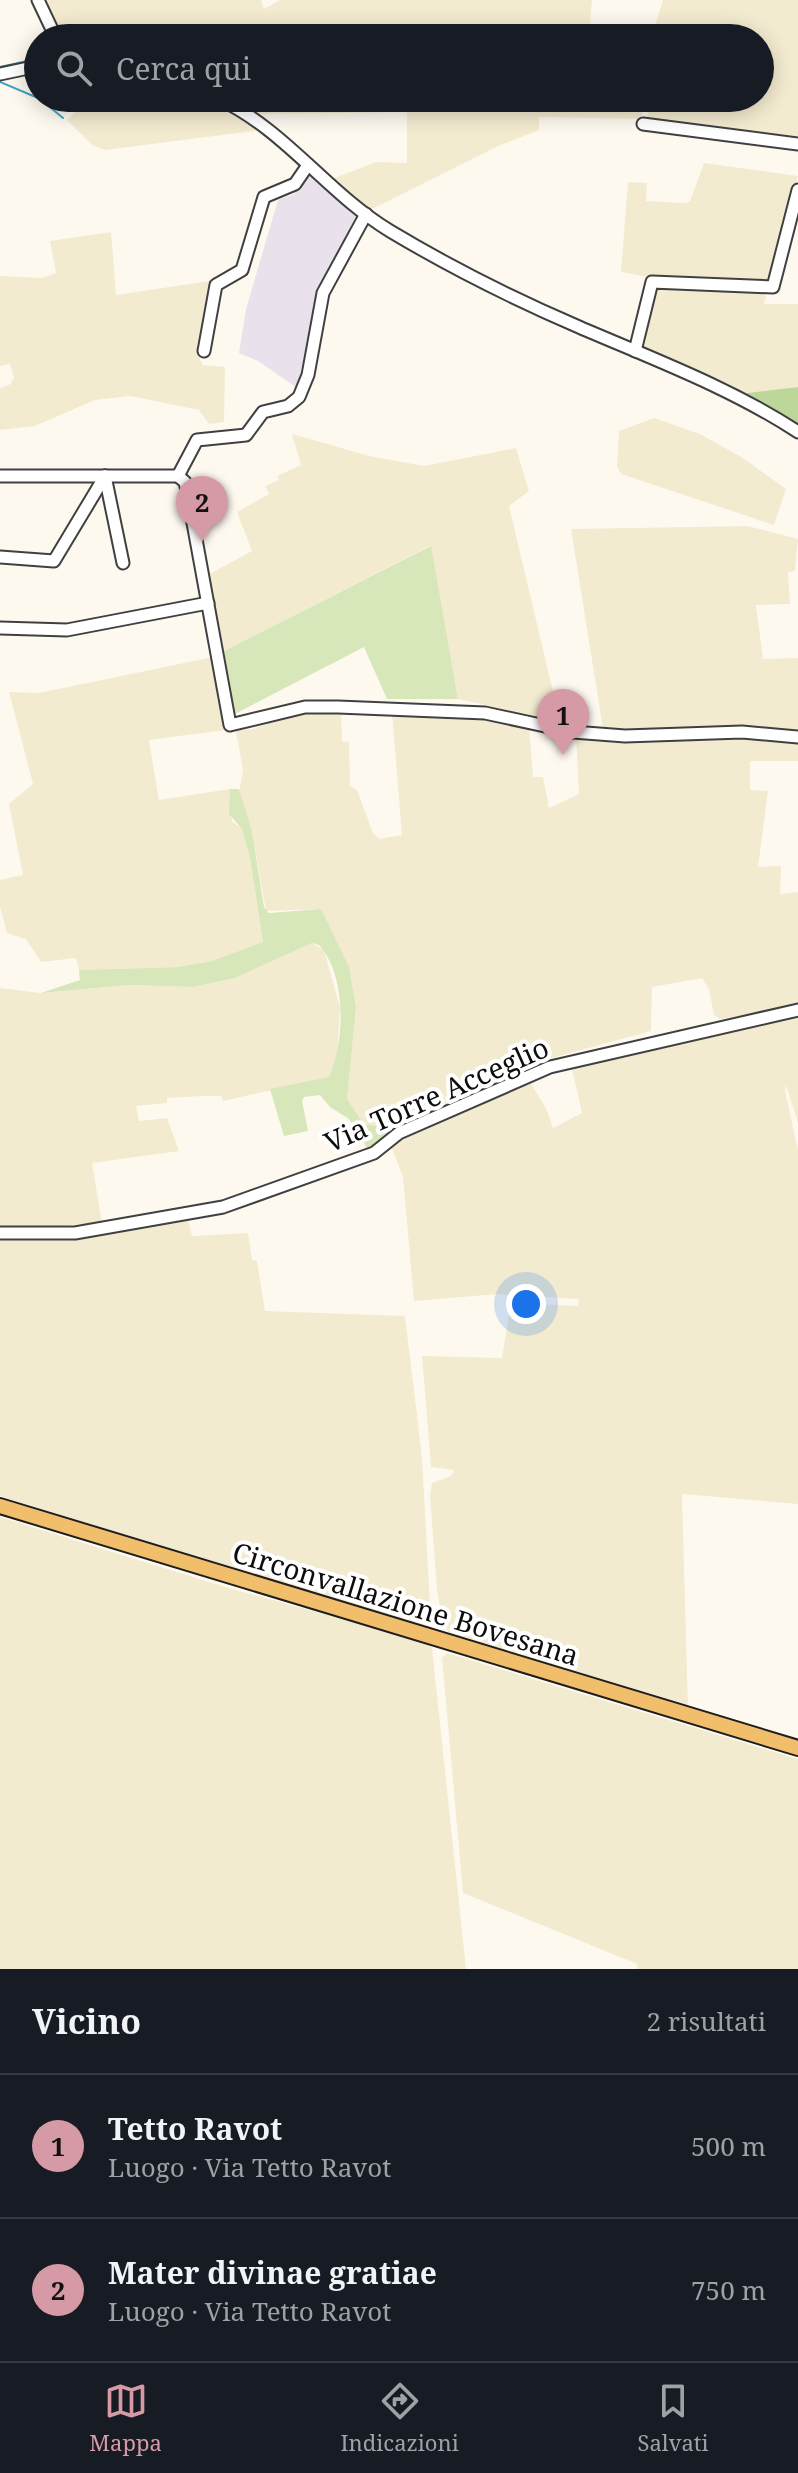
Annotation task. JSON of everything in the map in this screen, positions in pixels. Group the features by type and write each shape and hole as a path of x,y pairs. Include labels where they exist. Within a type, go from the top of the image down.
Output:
{"main road":[{"name":"Circonvallazione Bovesana","path":"0,1506 798,1748"}],"street":[{"path":"38,0 49,24"},
{"path":"0,74 24,69"},
{"path":"243,112 366,214 484,283 749,404 798,432"},
{"path":"643,124 798,144"},
{"path":"204,351 216,285 242,270 264,197 295,184 308,165"},
{"path":"635,351 652,282 773,287 798,190"},
{"path":"178,476 197,440 246,435 263,412 288,406 299,397 308,375 323,293 366,214"},
{"path":"0,476 178,476 185,482 228,722 232,726 305,707 338,707 485,713 573,732 612,735 742,732 798,737"},
{"path":"0,557 54,561 105,476"},
{"path":"105,476 123,563"},
{"path":"0,628 90,628 208,603"},
{"name":"Via Torre Acceglio","path":"0,1233 75,1233 223,1207 374,1153 399,1133 550,1067 798,1010"}],"shaded area":[{"path":"41,0 261,0 264,9 280,0 592,0 590,24 53,24"},
{"path":"663,0 798,0 798,140 648,122 648,112 774,112 774,24 655,24"},
{"path":"75,112 238,112 262,130 105,150 92,145 67,120"},
{"path":"257,112 407,112 260,114"},
{"path":"407,112 642,112 642,119 539,117 539,130 496,147 370,210 332,179 376,162 407,163"},
{"path":"704,163 798,176 769,284 654,278 621,272 628,182 647,183 646,201 685,203 690,201"},
{"path":"307,173 356,216 319,288 297,388 258,361 239,353 246,309 278,200 294,194"},
{"path":"111,232 116,295 216,280 200,360 203,365 225,367 224,422 209,424 199,410 130,396 95,400 35,426 0,430 0,388 11,384 14,377 10,364 0,366 0,276 42,278 56,273 50,241"},
{"path":"653,285 768,288 764,304 798,304 798,387 738,394 639,348"},
{"path":"654,418 700,434 743,458 786,489 774,525 621,474 617,466 619,431"},
{"path":"292,434 369,456 424,466 516,448 529,491 509,506 560,721 458,699 430,546 222,652 206,576 252,551 237,512 269,494 265,486 279,480 277,476 301,465"},
{"path":"748,526 798,539 795,571 788,572 790,604 756,605 763,659 798,658 798,734 751,728 603,729 571,529"},
{"path":"213,657 225,730 149,740 159,800 230,789 232,821 242,829 250,858 263,942 212,961 178,967 79,970 76,958 41,962 26,939 7,933 0,907 0,880 23,875 9,804 33,784 9,692 39,693"},
{"path":"302,711 341,711 342,741 349,742 350,786 357,790 373,833 379,839 402,835 392,713 482,715 529,727 533,777 543,777 549,808 579,794 576,735 751,734 798,740 798,761 750,761 750,790 768,791 758,867 781,866 780,894 798,892 798,1006 720,1019 714,1015 709,989 702,978 652,987 651,1031 552,1058 539,1069 421,1119 380,1128 364,1124 347,1099 356,1008 321,909 266,911 252,831 239,793 243,770 236,731 253,729"},
{"path":"312,943 324,950 340,1007 337,1059 329,1077 223,1101 221,1096 167,1098 167,1103 136,1106 139,1121 167,1118 179,1151 92,1163 102,1223 0,1229 0,988 41,993 130,985 193,987 235,978"},
{"path":"798,1014 798,1123 786,1085 785,1091 798,1150 798,1504 682,1494 688,1709 453,1638 443,1624 437,1590 430,1496 432,1483 451,1476 454,1470 431,1467 422,1356 502,1358 511,1303 578,1306 579,1299 498,1294 414,1301 403,1177 391,1146 399,1138 530,1082 546,1108 553,1128 582,1113 572,1069"},
{"path":"187,1215 192,1236 248,1233 252,1260 257,1261 265,1311 405,1316 422,1457 429,1629 0,1496 0,1237"},
{"path":"0,1517 222,1586 421,1641 432,1648 466,1969 0,1969"},
{"path":"447,1653 798,1759 798,1969 637,1969 637,1964 463,1893 442,1658"}],"green space":[{"path":"798,387 798,423 738,394"},
{"path":"431,546 458,699 387,699 364,647 233,715 222,652"},
{"path":"230,789 239,789 252,831 264,907 269,913 321,909 349,967 356,1008 347,1099 364,1124 398,1130 369,1151 349,1119 330,1107 320,1095 304,1097 302,1101 308,1131 284,1136 270,1089 329,1077 334,1063 340,1028 339,991 335,974 319,945 312,943 235,978 193,987 130,985 41,993 80,980 79,970 178,967 212,961 263,942 250,858 242,829 229,814"}],"waterway":[{"path":"0,67 24,62"},
{"path":"0,82 24,92"},
{"path":"56,112 63,118"}],"place":[{"name":"Mater divinae gratiae","path":"202,542"},
{"name":"Tetto Ravot","path":"563,755"}]}
